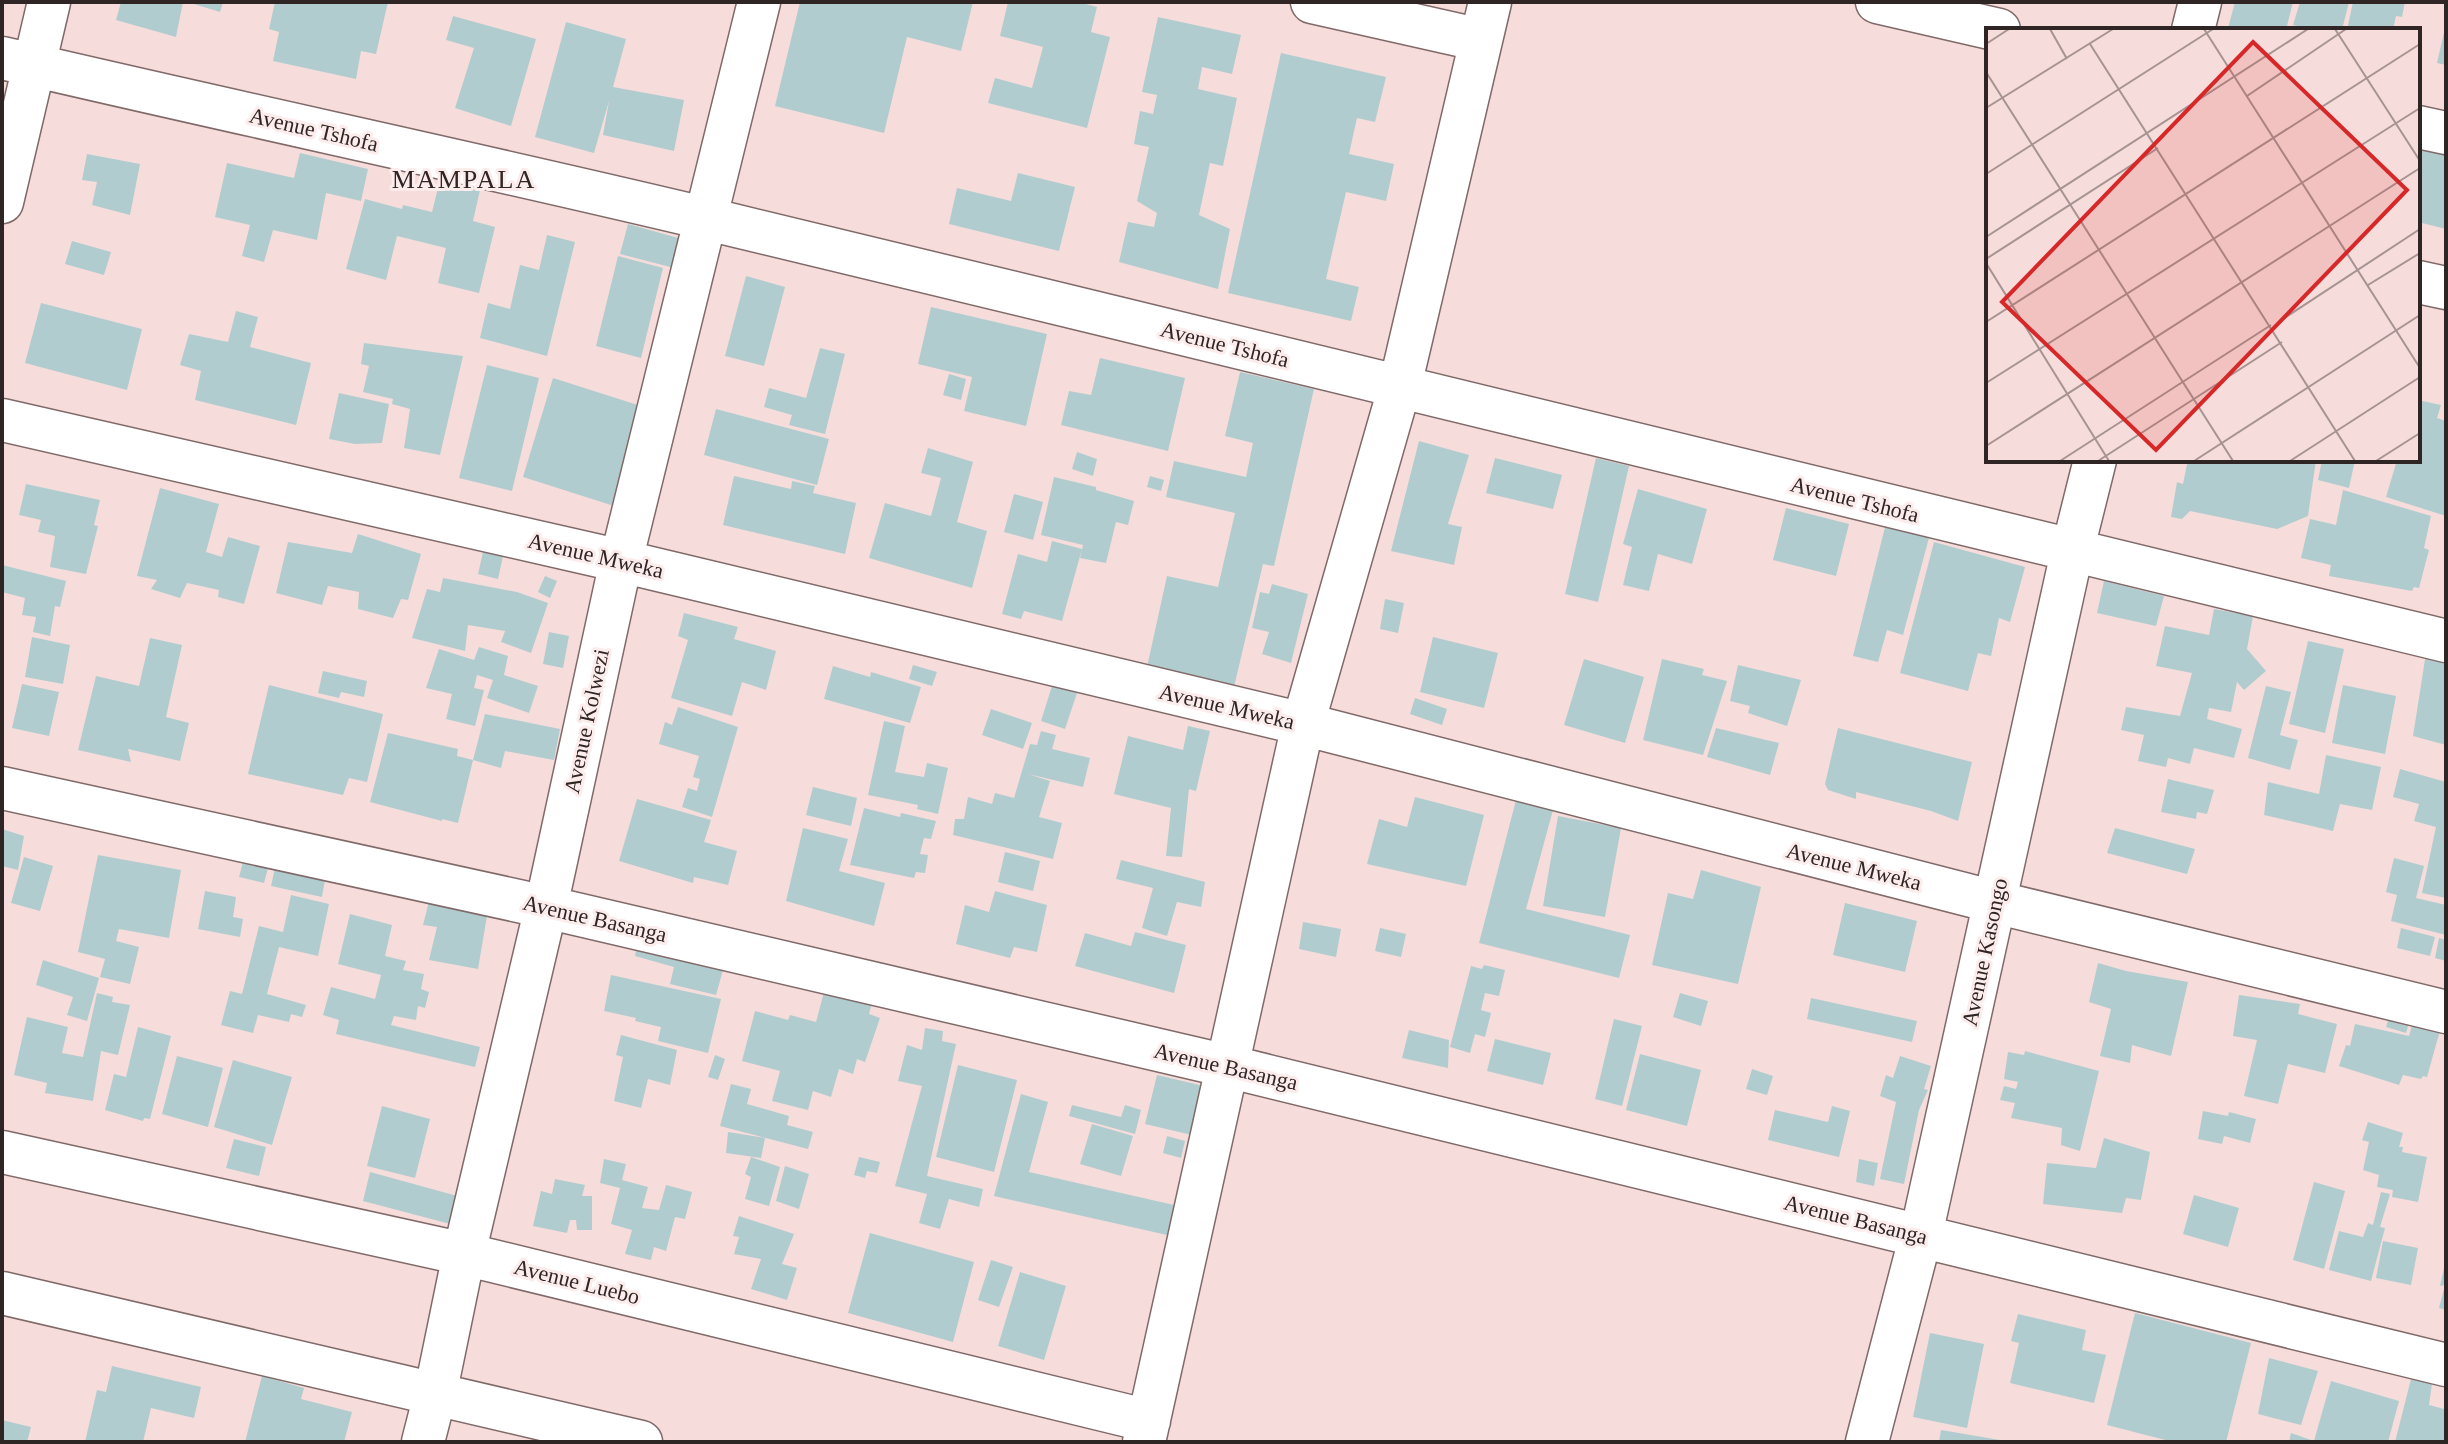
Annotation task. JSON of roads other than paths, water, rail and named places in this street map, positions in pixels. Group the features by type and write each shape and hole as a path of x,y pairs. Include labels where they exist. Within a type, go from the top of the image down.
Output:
{"street":[{"path":"2,202 18,62 49,2"},
{"name":"Avenue Kolwezi","path":"423,1442 546,907 621,561 759,2"},
{"path":"1146,1432 1303,724 1400,386 1485,21 1312,2"},
{"path":"1877,2 1990,28"},
{"path":"2194,28 2200,2"},
{"name":"Avenue Tshofa","path":"18,62 706,219 2446,641"},
{"path":"2420,127 2446,133"},
{"path":"2420,282 2446,288"},
{"name":"Avenue Mweka","path":"2,420 621,561 1303,724 1995,902 2446,1012"},
{"name":"Avenue Kasongo","path":"1867,1442 1921,1235 2094,462"},
{"name":"Avenue Basanga","path":"2,788 546,907 1227,1066 2446,1365"},
{"name":"Avenue Luebo","path":"2,1152 464,1254 1146,1432"},
{"path":"2,1293 641,1442"}],"district":[{"name":"MAMPALA","path":"464,179"}]}
